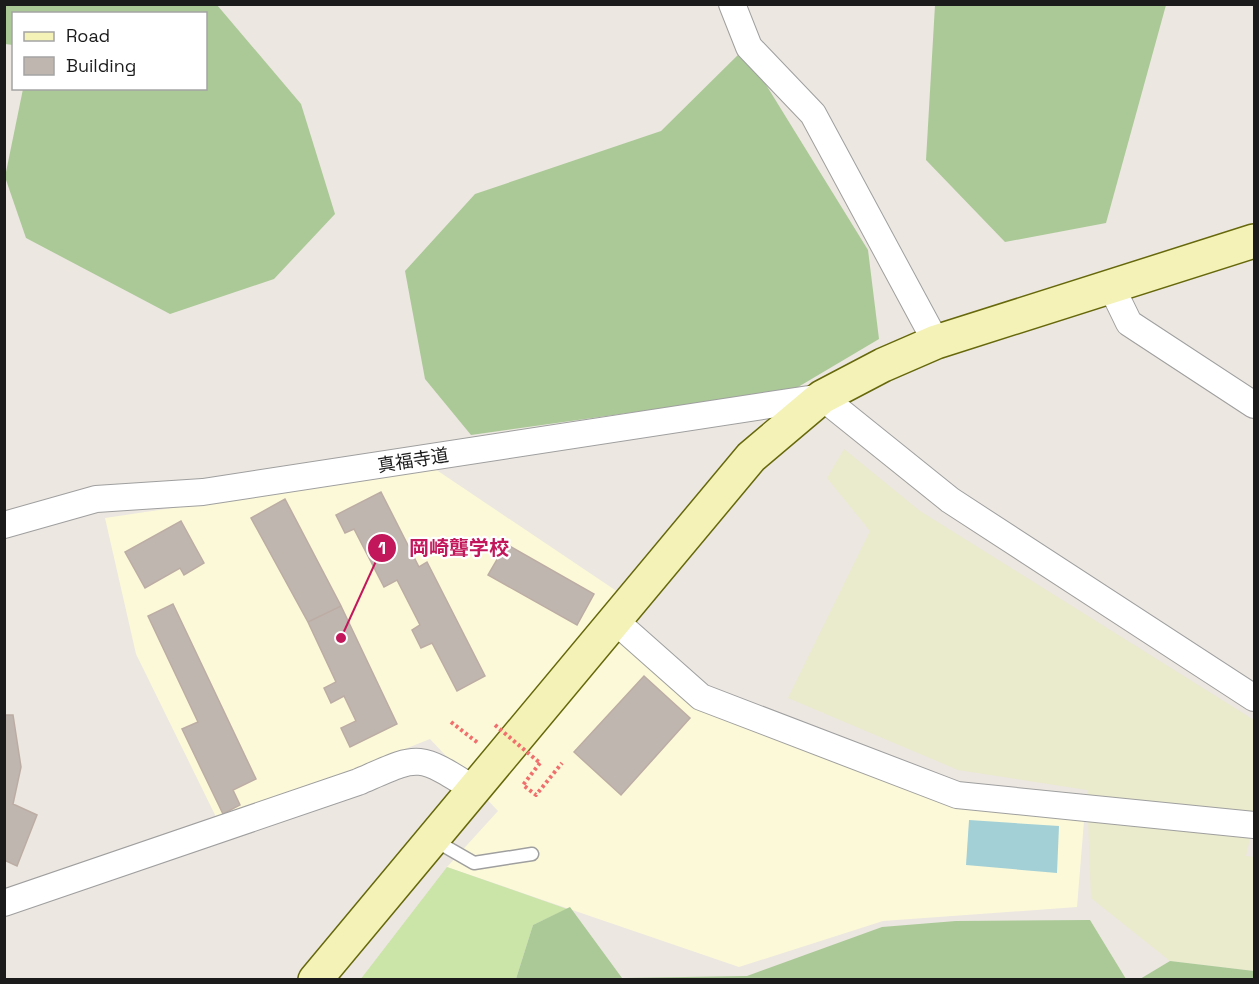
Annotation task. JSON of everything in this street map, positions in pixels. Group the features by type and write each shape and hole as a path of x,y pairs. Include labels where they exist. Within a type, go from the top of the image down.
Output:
{"street":[{"path":"732,4 749,47 813,114 936,342"},
{"path":"315,980 434,839 472,788 751,457 822,397 883,365 936,342 1254,241"},
{"path":"1110,286 1129,323 1254,405"},
{"path":"822,397 950,500 1254,698"},
{"name":"真福寺道","path":"4,525 96,499 203,492 822,397"},
{"path":"613,620 701,697 957,795 1254,825"},
{"path":"4,903 358,782 405,761 435,764 472,788"}],"lane":[{"path":"434,839 474,863 532,854"}],"path":[{"path":"452,722 479,745 484,738"},
{"path":"490,732 495,725 540,763 523,785 536,795 562,764"}],"shaded area":[{"path":"435,469 621,594 601,622 696,708 951,807 1084,821 1077,907 883,921 739,967 447,867 498,811 430,739 219,823 136,654 105,518"}],"green space":[{"path":"4,5 217,5 301,104 335,214 274,279 170,314 26,238 5,177 23,90 207,90 207,12 12,12 12,45 5,44"},
{"path":"935,5 1166,5 1106,223 1005,242 926,160"},
{"path":"744,49 868,250 879,339 793,390 471,435 425,379 405,271 475,194 661,131"},
{"path":"844,449 920,511 1254,720 1254,820 1246,856 1254,857 1254,971 1170,961 1091,898 1087,790 958,770 788,698 870,531 827,478"},
{"path":"447,867 567,909 533,925 516,979 360,980"},
{"path":"570,907 622,978 747,976 882,927 956,921 1090,920 1126,979 516,979 533,925"},
{"path":"1170,961 1254,971 1254,979 1140,979"}],"water":[{"path":"969,820 1059,826 1057,873 966,865"}],"building":[{"path":"381,492 419,567 427,562 485,676 457,691 432,643 421,648 412,630 420,625 397,580 384,587 354,529 345,533 336,515"},
{"path":"285,499 341,606 308,622 251,518"},
{"path":"181,521 204,563 184,575 180,568 145,588 125,552"},
{"path":"506,544 594,594 577,625 488,575"},
{"path":"173,604 256,779 233,790 240,805 223,814 182,729 198,722 148,616"},
{"path":"341,606 397,724 350,747 341,728 356,721 344,696 331,703 324,688 336,682 308,622"},
{"path":"644,676 690,718 621,795 574,752"},
{"path":"4,715 13,715 21,767 13,804 37,815 17,866 4,860"}],"place":[{"name":"岡崎聾学校","path":"341,638"}]}
